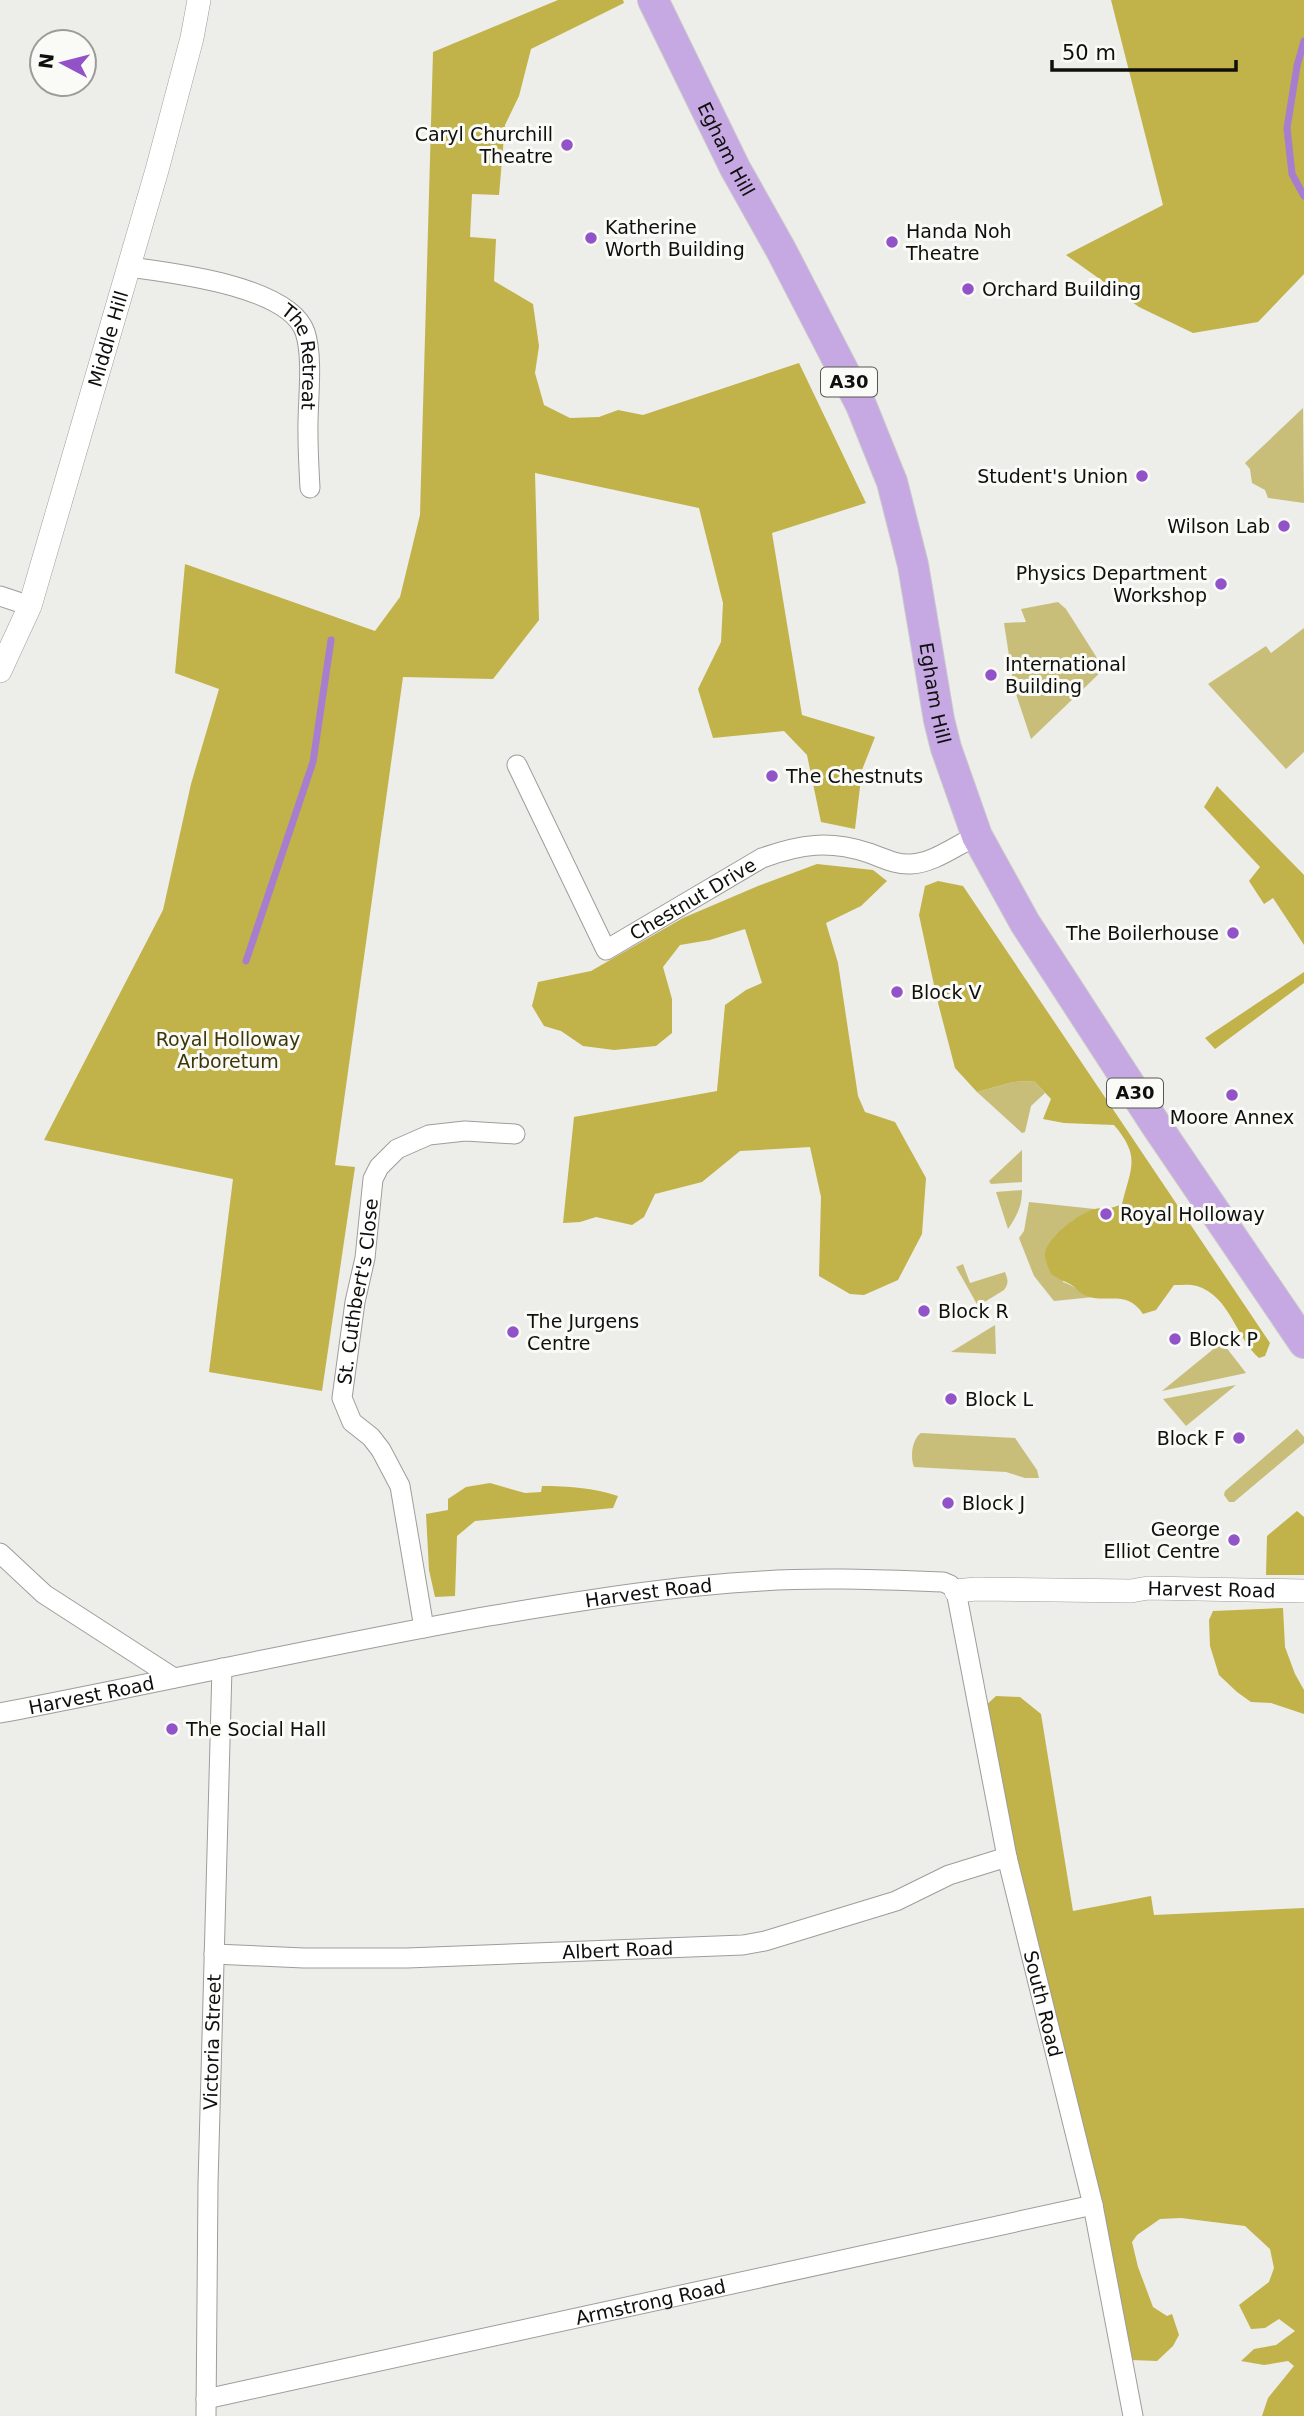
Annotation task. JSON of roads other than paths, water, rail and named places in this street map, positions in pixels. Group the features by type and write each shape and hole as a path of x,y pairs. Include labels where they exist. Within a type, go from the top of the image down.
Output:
{"main road":[{"name":"Egham Hill","path":"653,0 735,168 781,250 861,405 892,482 914,565 941,729 976,836 1032,934 1156,1125 1304,1343"}],"street":[{"name":"Middle Hill","path":"0,671 30,606 129,267 192,38 199,0"},
{"name":"The Retreat","path":"129,267 234,286 269,298 293,312 305,332 309,365 307,436 310,488"},
{"path":"0,596 30,606"},
{"name":"Chestnut Drive","path":"517,765 606,950 762,858 789,848 815,843 847,846 888,860 913,864 926,861 976,836"},
{"name":"St. Cuthbert's Close","path":"424,1628 400,1486 371,1437 352,1422 342,1398 355,1303 365,1258 373,1179 379,1167 397,1149 429,1135 465,1131 515,1134"},
{"path":"0,1553 44,1594 174,1678"},
{"name":"Harvest Road","path":"0,1713 424,1628 586,1600 670,1589 765,1581 943,1582 956,1591 1131,1591 1148,1588 1304,1591"},
{"name":"South Road","path":"956,1591 1007,1857 1093,2205 1133,2416"},
{"name":"Victoria Street","path":"206,2407 222,1668"},
{"name":"Albert Road","path":"214,1954 304,1958 407,1958 743,1945 765,1941 896,1901 949,1875 1007,1857"},
{"name":"Armstrong Road","path":"206,2407 226,2396 1093,2205"}],"waterway":[{"path":"1304,41 1287,128 1292,174 1304,196"},
{"path":"246,961 313,762 331,640"}],"place":[{"name":"Caryl Churchill Theatre","path":"567,145"},
{"name":"Katherine Worth Building","path":"591,238"},
{"name":"Handa Noh Theatre","path":"892,242"},
{"name":"Orchard Building","path":"968,289"},
{"name":"Student's Union","path":"1142,476"},
{"name":"Wilson Lab","path":"1284,526"},
{"name":"Physics Department Workshop","path":"1221,584"},
{"name":"International Building","path":"991,675"},
{"name":"The Chestnuts","path":"772,776"},
{"name":"The Boilerhouse","path":"1233,933"},
{"name":"Block V","path":"897,992"},
{"name":"Moore Annex","path":"1232,1095"},
{"name":"Royal Holloway","path":"1106,1214"},
{"name":"Block R","path":"924,1311"},
{"name":"The Jurgens Centre","path":"513,1332"},
{"name":"Block P","path":"1175,1339"},
{"name":"Block L","path":"951,1399"},
{"name":"Block F","path":"1239,1438"},
{"name":"Block J","path":"948,1503"},
{"name":"George Elliot Centre","path":"1234,1540"},
{"name":"The Social Hall","path":"172,1729"}],"park label":[{"name":"Royal Holloway Arboretum","path":"228,1050"}]}
